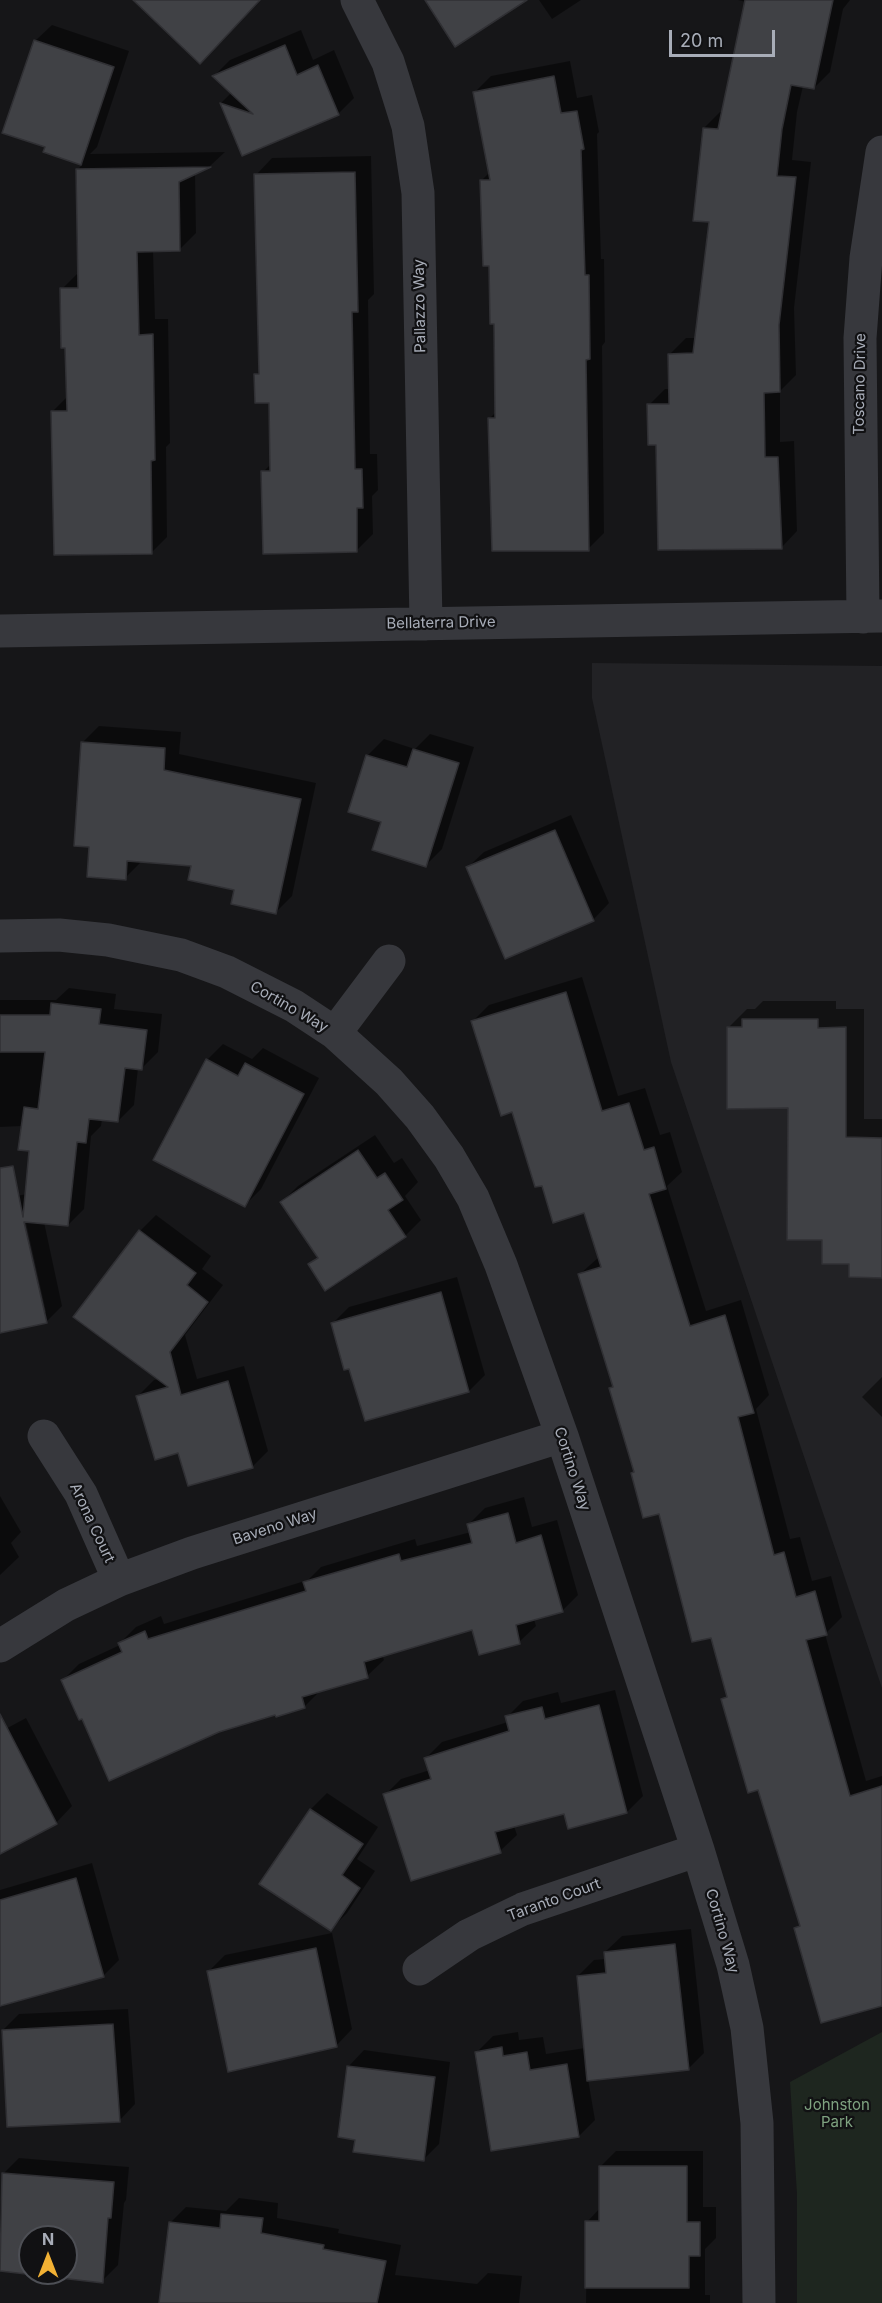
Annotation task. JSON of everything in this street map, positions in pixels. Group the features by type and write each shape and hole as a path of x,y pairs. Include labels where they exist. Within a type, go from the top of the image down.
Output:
{"street":[{"name":"Pallazzo Way","path":"357,0 388,62 408,126 418,193 426,624"},
{"name":"Toscano Drive","path":"872,616 860,338 866,258 882,152"},
{"name":"Bellaterra Drive","path":"0,631 872,616"},
{"name":"Cortino Way","path":"0,936 59,935 108,940 181,955 227,972 294,1006 335,1034 388,1082 420,1118 449,1157 473,1198 501,1265 562,1436 698,1850 733,1965 747,2028 757,2123 759,2303"},
{"path":"335,1034 389,961"},
{"name":"Arona Court","path":"44,1436 81,1494 119,1580"},
{"name":"Baveno Way","path":"0,1646 66,1605 119,1580 192,1553 562,1436"},
{"name":"Taranto Court","path":"420,1969 469,1935 524,1909 698,1850"}],"shaded area":[{"path":"592,663 882,666 882,1688 671,1062 592,698"}],"green space":[{"name":"Johnston Park","path":"882,2032 882,2303 797,2303 797,2194 790,2082"}],"building":[{"path":"133,0 260,0 200,64"},
{"path":"425,0 527,0 455,47"},
{"path":"745,0 833,0 814,89 791,85 782,129 777,176 796,177 779,325 780,392 764,393 765,457 778,457 782,549 658,550 656,445 648,445 647,404 669,404 668,354 693,353 709,222 693,221 703,128 718,129"},
{"path":"34,40 114,67 81,165 43,152 45,147 2,133"},
{"path":"285,45 297,75 318,65 339,115 242,156 220,103 253,114 212,76"},
{"path":"554,76 561,113 577,111 584,149 581,150 585,275 589,275 590,359 586,360 589,551 492,551 488,418 495,418 494,324 490,324 489,266 483,266 480,180 490,180 473,92"},
{"path":"211,167 179,182 180,251 137,252 139,335 153,334 155,460 151,461 152,554 54,555 51,411 67,411 65,348 61,348 60,288 78,288 76,169"},
{"path":"355,172 358,312 352,312 355,469 362,469 363,508 357,508 357,552 263,554 261,471 270,471 269,403 255,403 254,374 259,374 254,174"},
{"path":"81,742 165,748 164,770 301,799 276,914 231,904 234,890 188,880 191,866 127,861 126,880 87,877 89,847 74,846"},
{"path":"413,749 459,763 426,867 372,850 381,822 348,812 366,755 407,767"},
{"path":"555,830 594,921 505,959 466,867"},
{"path":"566,992 602,1111 629,1103 644,1150 654,1147 666,1189 649,1194 690,1326 725,1315 754,1413 738,1417 774,1555 784,1552 796,1597 815,1591 827,1635 806,1640 850,1796 882,1786 882,2006 821,2023 794,1928 800,1926 758,1790 748,1793 721,1699 727,1697 711,1638 692,1642 659,1514 643,1518 631,1473 634,1472 609,1388 613,1387 578,1274 601,1267 584,1213 553,1223 542,1186 535,1187 512,1112 501,1116 471,1021"},
{"path":"51,1003 101,1009 99,1024 147,1030 142,1070 125,1068 118,1122 89,1119 86,1143 77,1142 68,1226 24,1222 47,1323 0,1333 0,1168 13,1166 23,1217 29,1151 18,1150 24,1107 38,1109 45,1052 0,1052 0,1015 50,1015"},
{"path":"742,1019 818,1019 818,1028 846,1027 846,1137 882,1138 882,1278 849,1277 849,1264 822,1264 822,1240 787,1240 788,1108 727,1109 727,1027 742,1027"},
{"path":"206,1059 238,1076 245,1063 304,1094 245,1207 153,1160"},
{"path":"358,1150 377,1178 385,1173 403,1200 388,1210 406,1237 325,1291 308,1264 318,1258 280,1202"},
{"path":"139,1230 196,1273 187,1285 208,1302 170,1352 181,1395 228,1381 253,1468 188,1486 178,1453 155,1460 136,1396 168,1387 73,1317"},
{"path":"441,1292 469,1392 365,1421 349,1369 344,1370 331,1323"},
{"path":"508,1513 516,1543 541,1535 563,1612 516,1625 520,1644 479,1655 472,1630 364,1662 368,1678 302,1697 305,1708 219,1732 109,1781 82,1719 79,1720 61,1680 122,1652 118,1643 145,1631 148,1639 306,1591 303,1582 399,1554 401,1561 472,1543 467,1524"},
{"path":"599,1705 627,1813 568,1829 564,1814 495,1832 501,1853 411,1881 383,1794 431,1779 424,1758 509,1731 505,1716 542,1707 545,1719"},
{"path":"0,1714 57,1824 0,1854"},
{"path":"310,1809 363,1844 342,1875 360,1888 331,1931 259,1884"},
{"path":"76,1878 104,1977 0,2006 0,1900"},
{"path":"675,1944 689,2070 587,2081 577,1976 606,1973 604,1952"},
{"path":"316,1948 337,2047 228,2072 207,1971"},
{"path":"113,2024 120,2122 7,2127 2,2030"},
{"path":"502,2047 503,2056 527,2052 530,2070 567,2064 579,2137 491,2151 475,2052"},
{"path":"347,2066 435,2077 424,2161 353,2152 355,2140 338,2137"},
{"path":"599,2166 687,2166 687,2222 700,2222 700,2256 689,2256 689,2288 585,2288 585,2221 599,2221"},
{"path":"2,2173 114,2182 111,2218 108,2218 103,2283 78,2280 78,2225 18,2225 18,2273 0,2271"},
{"path":"221,2214 263,2218 261,2233 324,2245 323,2249 386,2261 377,2303 159,2303 169,2222 220,2228"}]}
